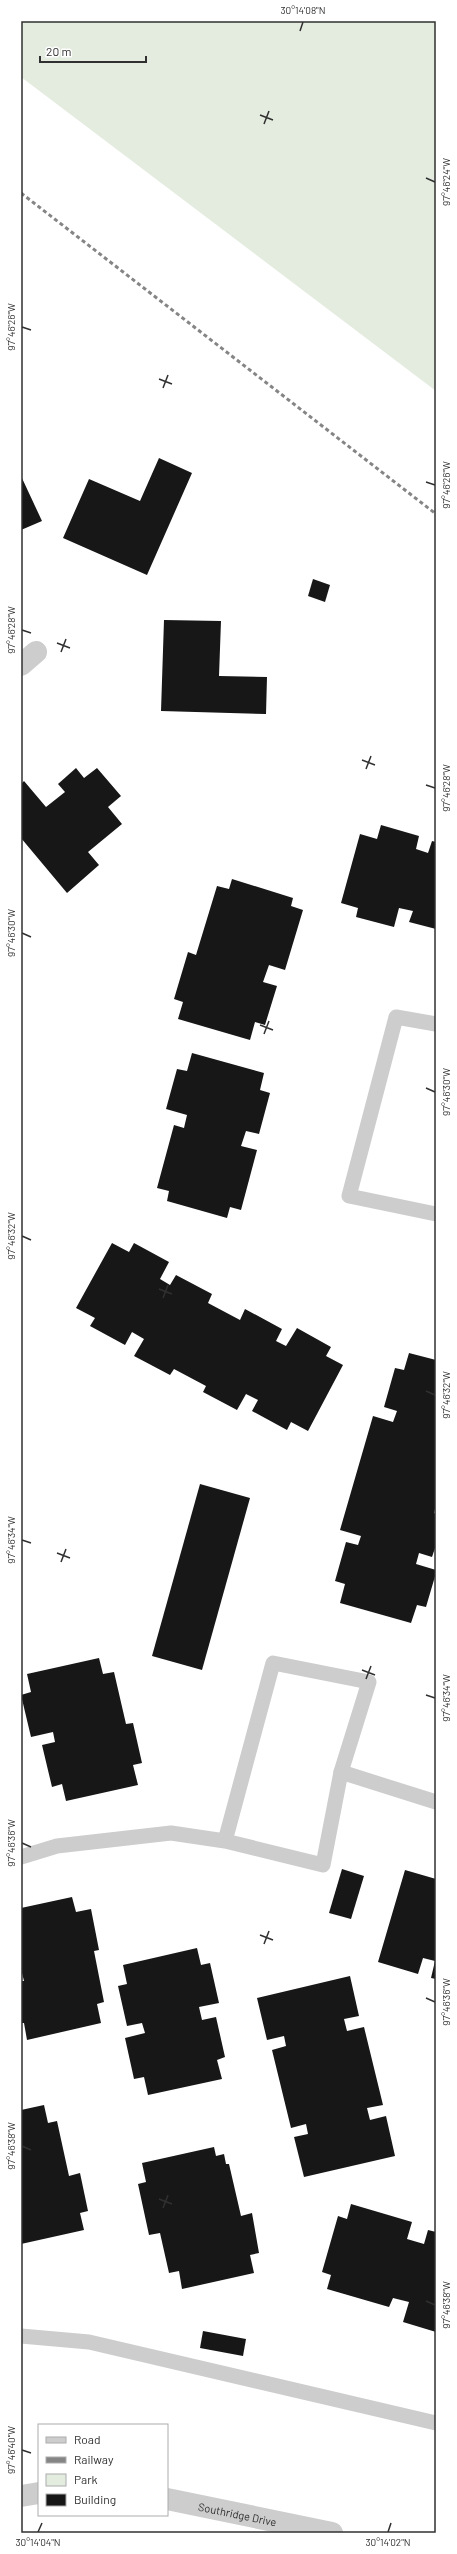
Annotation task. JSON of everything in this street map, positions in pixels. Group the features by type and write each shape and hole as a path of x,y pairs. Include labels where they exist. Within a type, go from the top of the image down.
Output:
{"street":[{"path":"21,2496 38,2493"},
{"name":"Southridge Drive","path":"168,2499 332,2533"}],"lane":[{"path":"436,1024 396,1017 349,1196 436,1214"},
{"path":"21,1857 57,1846 171,1833 225,1841 322,1865 341,1772 369,1682 273,1663 225,1841"},
{"path":"341,1772 436,1802"},
{"path":"21,2336 89,2342 436,2423"}],"green space":[{"path":"21,21 436,21 436,391 21,77"}],"building":[{"path":"159,458 192,473 147,575 63,538 89,479 140,501"},
{"path":"21,476 42,521 21,530"},
{"path":"313,579 330,585 325,602 308,596"},
{"path":"164,620 221,621 219,676 267,677 266,714 161,711"},
{"path":"76,768 84,778 97,768 121,796 108,807 122,824 88,852 99,865 67,893 21,838 21,784 24,781 46,807 65,792 58,784"},
{"path":"381,825 419,836 416,849 428,853 432,841 436,842 436,929 409,922 413,911 399,908 394,927 356,917 358,908 341,903 360,834 377,839"},
{"path":"232,879 293,898 291,906 303,910 285,970 269,965 263,982 277,986 265,1025 255,1022 250,1040 178,1019 183,1002 174,999 188,952 196,955 217,886 229,889"},
{"path":"192,1053 264,1073 260,1090 270,1093 259,1134 246,1131 241,1146 257,1150 241,1210 230,1207 227,1218 167,1201 169,1191 157,1188 174,1125 184,1128 187,1115 166,1109 177,1069 187,1071"},
{"path":"112,1243 129,1252 134,1243 169,1262 160,1279 170,1285 176,1275 212,1294 208,1303 240,1320 245,1309 282,1329 276,1341 286,1346 297,1328 331,1347 326,1356 343,1365 308,1431 291,1422 287,1430 252,1411 258,1400 246,1394 237,1410 203,1392 206,1386 174,1369 170,1375 134,1356 144,1339 132,1332 125,1345 90,1326 95,1318 76,1308"},
{"path":"409,1353 436,1360 436,1505 434,1513 436,1514 436,1545 432,1557 419,1553 416,1564 436,1570 436,1573 426,1607 417,1605 411,1623 340,1603 345,1584 335,1581 346,1542 358,1545 361,1536 340,1530 373,1416 393,1422 397,1411 384,1407 395,1368 404,1370"},
{"path":"200,1484 250,1498 202,1670 152,1656"},
{"path":"99,1658 103,1674 114,1672 126,1724 133,1723 142,1763 133,1765 138,1785 66,1801 62,1784 52,1787 42,1745 55,1742 53,1732 31,1737 21,1695 31,1692 27,1674"},
{"path":"342,1869 364,1876 351,1919 329,1913"},
{"path":"405,1870 436,1879 436,1979 431,1978 435,1961 423,1958 418,1974 378,1962"},
{"path":"72,1897 76,1912 91,1909 99,1950 94,1951 104,2002 97,2004 101,2023 27,2040 24,2023 21,2023 21,1981 24,1981 21,1969 21,1908"},
{"path":"197,1948 201,1965 210,1963 219,2003 199,2007 202,2020 216,2017 225,2057 217,2060 222,2079 148,2095 144,2077 134,2079 125,2038 145,2033 142,2023 127,2026 118,1986 127,1984 123,1965"},
{"path":"350,1976 359,2016 344,2019 347,2031 364,2027 383,2105 367,2108 370,2120 386,2116 395,2156 304,2177 294,2137 308,2134 306,2124 291,2128 272,2050 286,2046 284,2036 267,2040 257,1998"},
{"path":"44,2105 48,2123 57,2121 69,2176 80,2173 88,2211 80,2213 84,2230 21,2244 21,2110"},
{"path":"214,2147 216,2156 224,2154 226,2164 229,2164 241,2216 252,2213 259,2253 250,2255 254,2273 182,2289 179,2271 169,2273 160,2233 149,2235 138,2184 146,2182 142,2163"},
{"path":"351,2204 412,2222 407,2239 424,2244 428,2230 436,2232 436,2332 403,2322 409,2302 393,2298 389,2307 327,2289 331,2275 322,2272 338,2216 347,2219"},
{"path":"203,2331 246,2339 243,2356 200,2348"}],"railway":[{"path":"21,193 436,514"}]}
